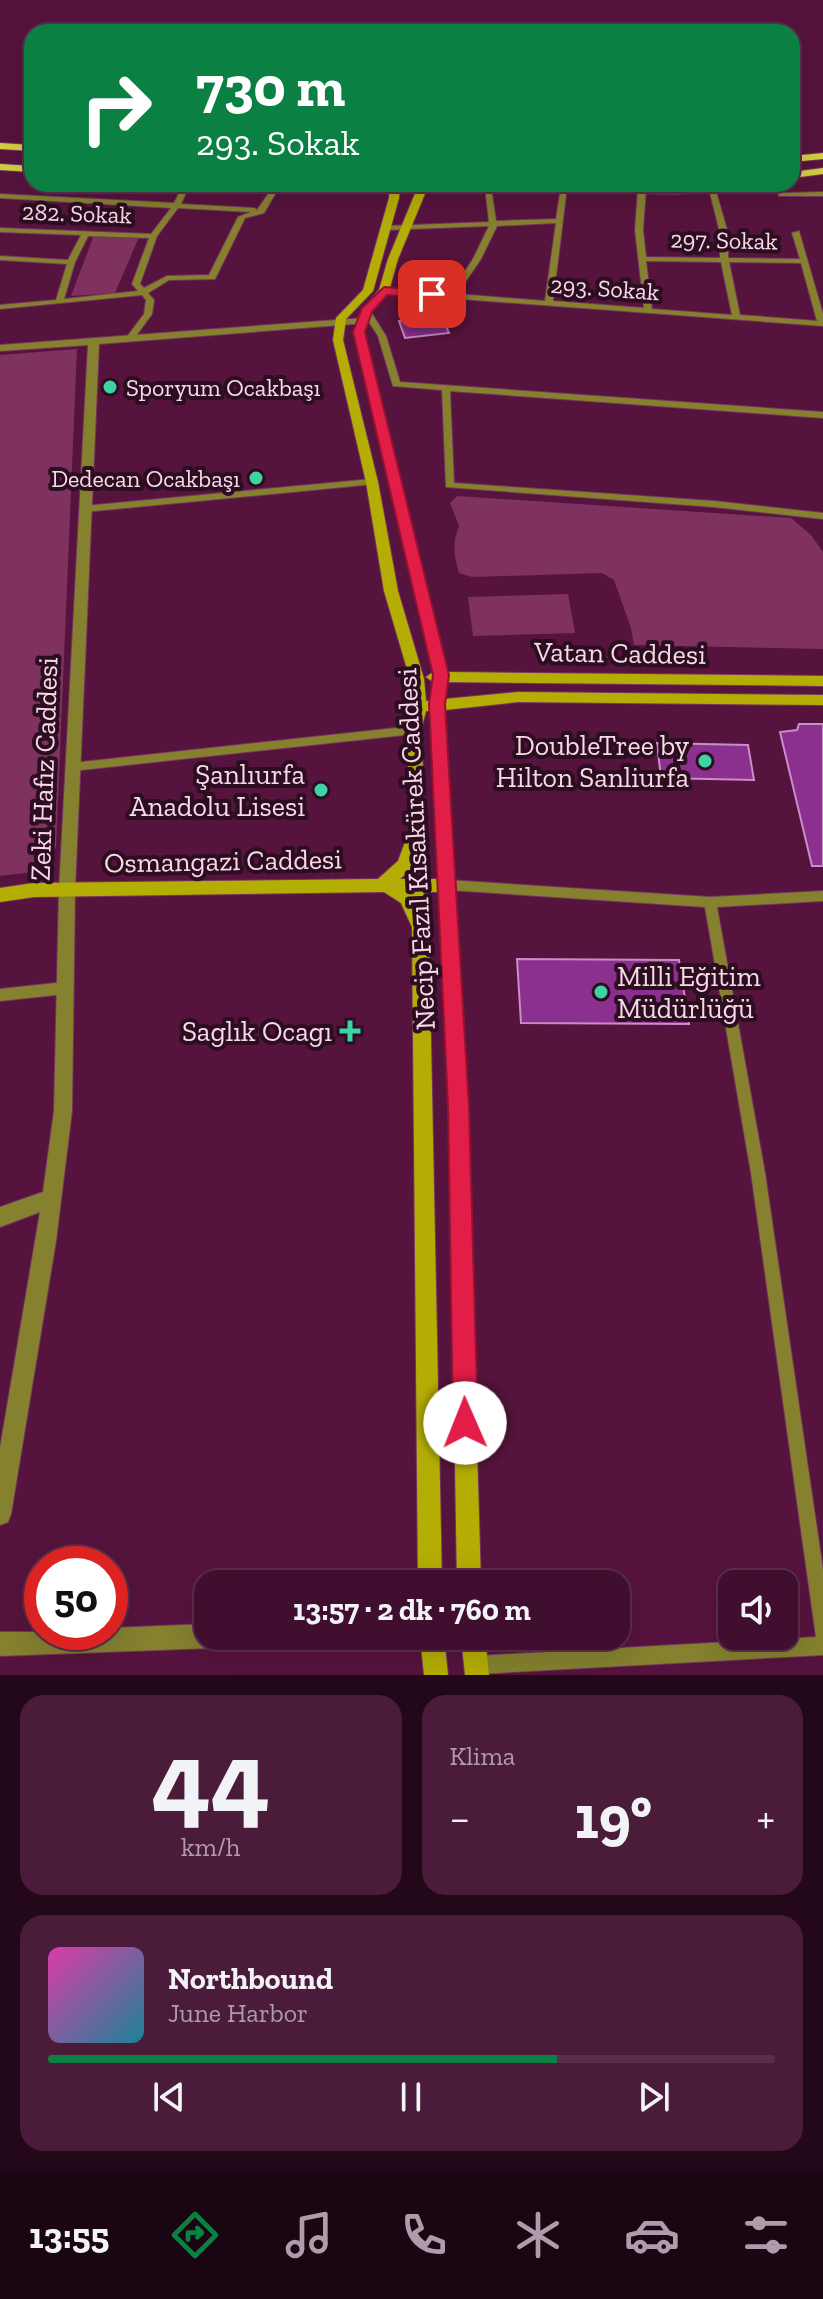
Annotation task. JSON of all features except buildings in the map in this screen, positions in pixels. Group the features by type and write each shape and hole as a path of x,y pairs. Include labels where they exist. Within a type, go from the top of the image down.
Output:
{"main road":[{"path":"0,146 24,148"},
{"path":"0,153 24,154"},
{"path":"800,158 823,156"},
{"path":"1,167 24,163"},
{"path":"800,165 823,163"},
{"path":"1,167 24,168"},
{"path":"800,174 823,171"},
{"path":"800,182 823,180"},
{"path":"340,322 368,291 393,192"},
{"path":"364,316 384,291 420,192"},
{"name":"Necip Fazıl Kısakürek Caddesi","path":"364,316 359,332 441,675 437,704 458,1107 469,1570"},
{"name":"Necip Fazıl Kısakürek Caddesi","path":"340,322 338,340 372,482 391,591 417,679 419,707 414,730 420,884 430,1570"},
{"name":"Vatan Caddesi","path":"417,679 441,675 617,681 823,681"},
{"name":"Vatan Caddesi","path":"419,707 518,697 823,700"},
{"path":"418,813 413,844 405,864 384,884 407,899 420,929"},
{"name":"Osmangazi Caddesi","path":"0,895 67,890 448,885"},
{"path":"433,1650 436,1675"},
{"path":"474,1650 476,1670"}],"street":[{"path":"130,338 148,314 150,300 136,284 153,236 183,192"},
{"path":"0,307 142,293 167,278 212,277 242,217 261,211 273,192"},
{"path":"452,296 477,259 493,226 479,192"},
{"path":"549,303 563,192"},
{"path":"642,192 639,230 648,311"},
{"path":"714,192 724,233 724,259 737,318"},
{"path":"781,192 781,195 823,194"},
{"path":"0,196 261,211"},
{"path":"386,228 558,221"},
{"name":"282. Sokak","path":"0,230 153,236"},
{"path":"59,302 71,262 86,233"},
{"path":"796,233 822,324"},
{"path":"0,258 71,262"},
{"name":"297. Sokak","path":"643,259 804,261"},
{"name":"293. Sokak","path":"384,291 822,324"},
{"path":"0,348 340,322 364,316 382,336 396,384 823,415"},
{"name":"Zeki Hafız Caddesi","path":"0,1514 52,1198 63,1111 67,890 94,341"},
{"path":"446,388 449,485 714,504 823,516"},
{"path":"84,509 372,482"},
{"path":"72,767 414,730"},
{"path":"448,885 710,902 823,896"},
{"path":"710,902 758,1173 823,1632"},
{"path":"0,995 65,988"},
{"path":"0,1217 52,1198"},
{"path":"0,1644 194,1637"},
{"path":"476,1670 823,1646"}],"shaded area":[{"path":"94,235 139,237 115,293 71,296"},
{"path":"77,349 56,847 41,871 0,876 0,355"},
{"path":"457,496 791,518 811,535 823,552 823,649 634,645 614,580 602,573 472,577 459,573 454,550 459,526 450,503"},
{"path":"568,594 575,633 473,636 468,597"}],"place":[{"name":"Sporyum Ocakbaşı","path":"110,387"},
{"name":"Dedecan Ocakbaşı","path":"256,478"},
{"name":"DoubleTree by Hilton Sanliurfa","path":"705,761"},
{"name":"Şanlıurfa Anadolu Lisesi","path":"321,790"},
{"name":"Milli Eğitim Müdürlüğü","path":"601,992"},
{"name":"Saglık Ocagı","path":"350,1031"}],"route":[{"path":"432,294 384,291 366,311 359,332 441,675 437,704 458,1107 465,1423"}]}
